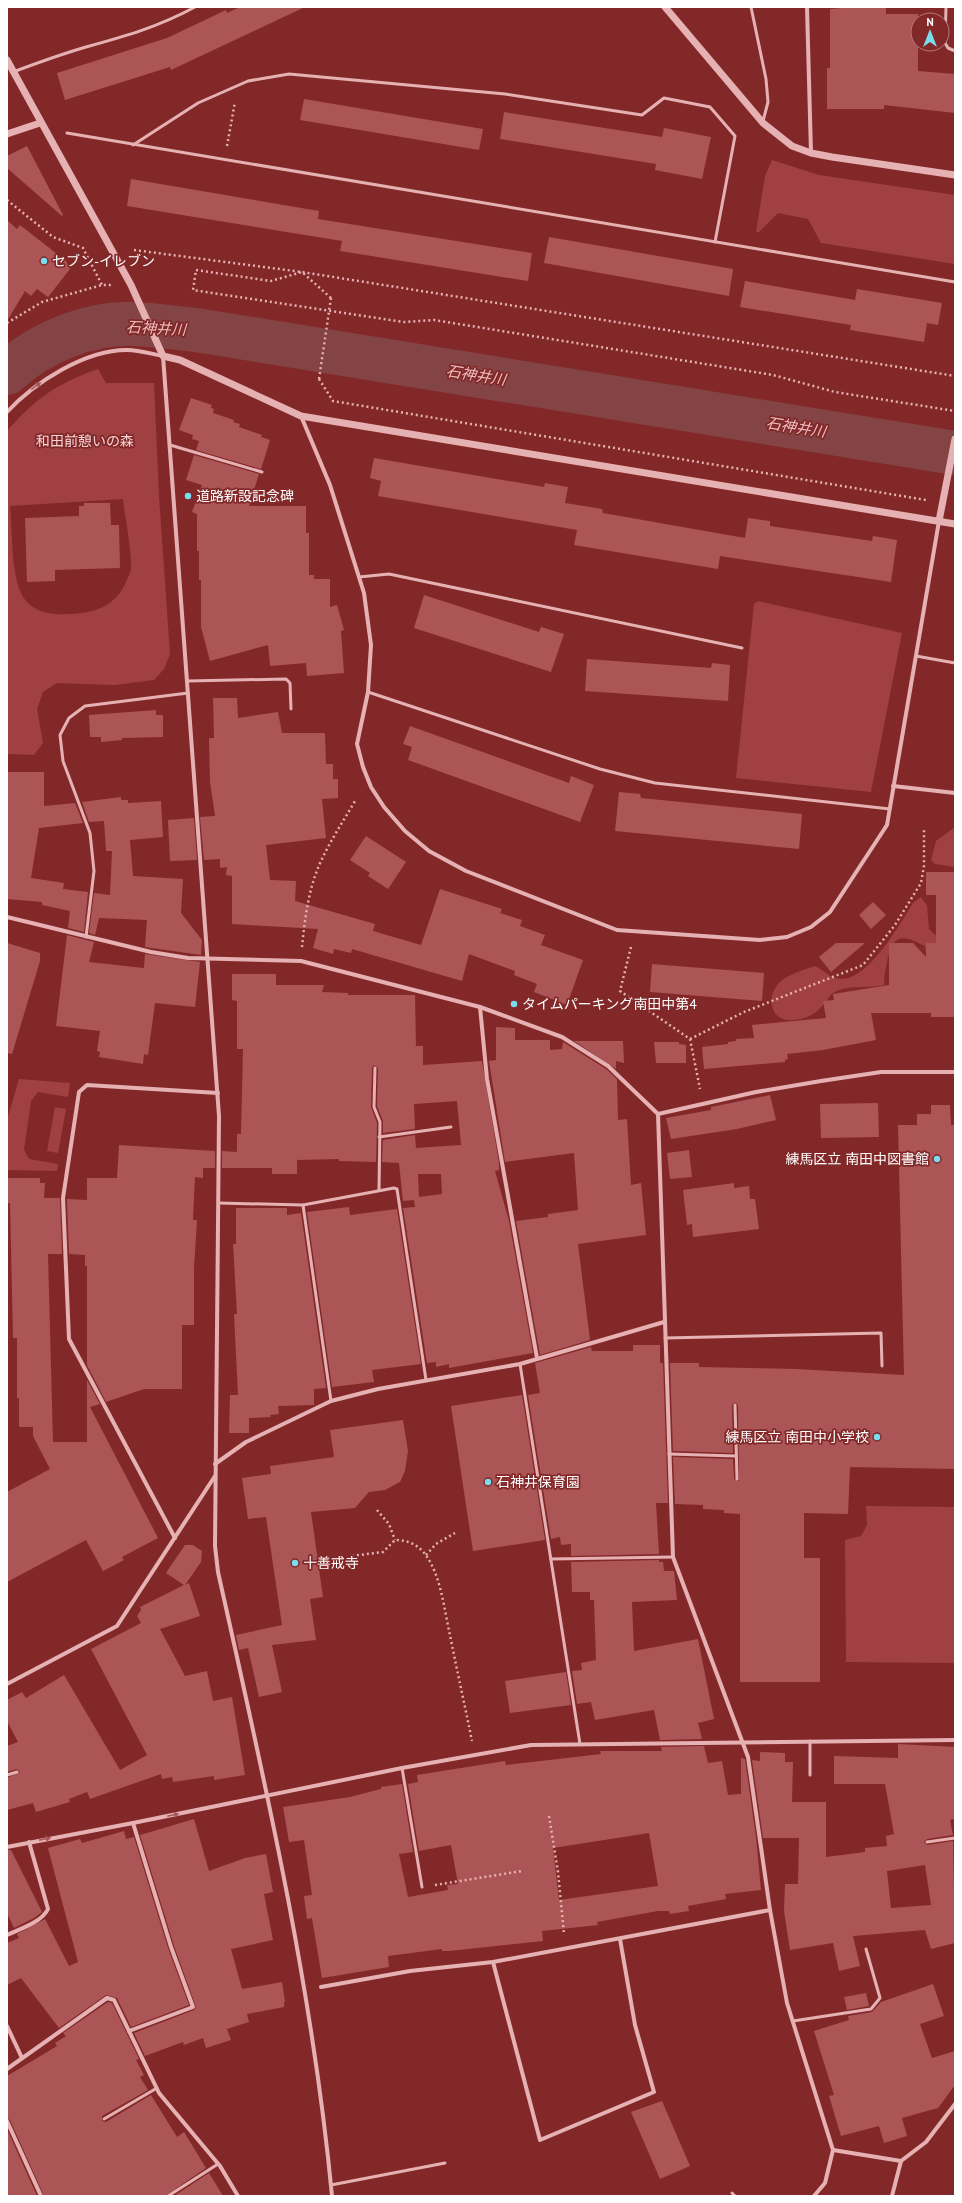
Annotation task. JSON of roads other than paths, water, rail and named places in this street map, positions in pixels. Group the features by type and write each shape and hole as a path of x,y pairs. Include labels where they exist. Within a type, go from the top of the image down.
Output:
{"street":[{"path":"665,7 763,123 792,146 811,153 955,175"},
{"path":"807,7 811,153"},
{"path":"7,60 40,123 130,285 163,356 218,1093 220,1150 215,1546 218,1572 267,1795 305,1990 326,2130 332,2196"},
{"path":"7,134 40,123"},
{"path":"7,412 19,398 40,383 84,360 105,353 127,350 180,360 301,416 955,524"},
{"path":"301,416 330,485 364,593 371,645 368,692 357,744 363,767 371,787 384,807 405,831 429,851 466,871 617,930 760,940 787,937 811,927 830,912 887,825 939,521 955,439"},
{"path":"893,786 955,793"},
{"path":"7,917 151,952 188,958 301,961 480,1007 562,1037 608,1066 658,1114 664,1338 673,1557 748,1757 770,1910 788,2003 833,2150 825,2183 814,2196"},
{"path":"480,1007 487,1079 537,1358"},
{"path":"658,1114 703,1102 756,1092 881,1072 955,1072"},
{"path":"175,1538 69,1339 63,1198 79,1092 82,1088 88,1086 218,1093"},
{"path":"215,1464 246,1442 331,1401 378,1389 520,1364 664,1322"},
{"path":"7,1684 117,1626 215,1476"},
{"path":"7,1847 402,1768 531,1745 741,1741 955,1740"},
{"path":"129,2032 192,2007 171,1947 133,1823"},
{"path":"7,1935 36,1920 46,1913 48,1909 30,1842"},
{"path":"321,1987 410,1971 494,1962 770,1910"},
{"path":"494,1962 540,2140 654,2092 635,2025 620,1939"},
{"path":"7,2069 107,1998 114,2000 157,2088 218,2164 238,2196"},
{"path":"7,2026 22,2058"},
{"path":"892,2196 900,2161 926,2142 955,2104"},
{"path":"7,2121 41,2196"},
{"path":"833,2150 900,2161"}],"lane":[{"path":"13,72 85,48 132,35 173,19 195,7"},
{"path":"751,7 768,102 763,123"},
{"path":"946,7 945,44 948,48 955,51"},
{"path":"133,145 198,103 248,81 289,74 505,94 642,115 664,98 710,107 735,136 715,242"},
{"path":"67,133 225,161 955,282"},
{"path":"170,445 262,472"},
{"path":"359,577 389,574 742,648"},
{"path":"916,656 955,663"},
{"path":"188,681 286,679 290,683 291,709"},
{"path":"368,692 600,769 655,783 890,809"},
{"path":"86,937 94,871 90,833 63,761 60,735 69,718 85,706 188,693"},
{"path":"375,1068 374,1107 380,1122 379,1190"},
{"path":"380,1137 451,1127"},
{"path":"219,1203 303,1205 379,1190 394,1188 398,1191 426,1380"},
{"path":"303,1205 331,1401"},
{"path":"664,1338 881,1334 882,1366"},
{"path":"520,1364 580,1744"},
{"path":"736,1405 737,1479"},
{"path":"669,1454 736,1456"},
{"path":"552,1559 673,1557"},
{"path":"810,1741 810,1775"},
{"path":"402,1768 422,1887"},
{"path":"7,1775 17,1772"},
{"path":"927,1842 955,1838"},
{"path":"794,2021 871,2009 880,1998 866,1949"},
{"path":"104,2119 157,2088"},
{"path":"331,2185 445,2163"},
{"path":"168,2196 218,2164"}],"waterway":[{"name":"石神井川","path":"7,373 20,362 50,343 83,330 118,324 151,325 196,330 955,453"}],"place":[{"name":"セブン-イレブン","path":"44,261"},
{"name":"道路新設記念碑","path":"188,496"},
{"name":"タイムパーキング南田中第4","path":"514,1004"},
{"name":"練馬区立 南田中図書館","path":"937,1159"},
{"name":"練馬区立 南田中小学校","path":"877,1437"},
{"name":"石神井保育園","path":"488,1482"},
{"name":"十善戒寺","path":"295,1563"}],"park label":[{"name":"和田前憩いの森","path":"85,441"}]}
